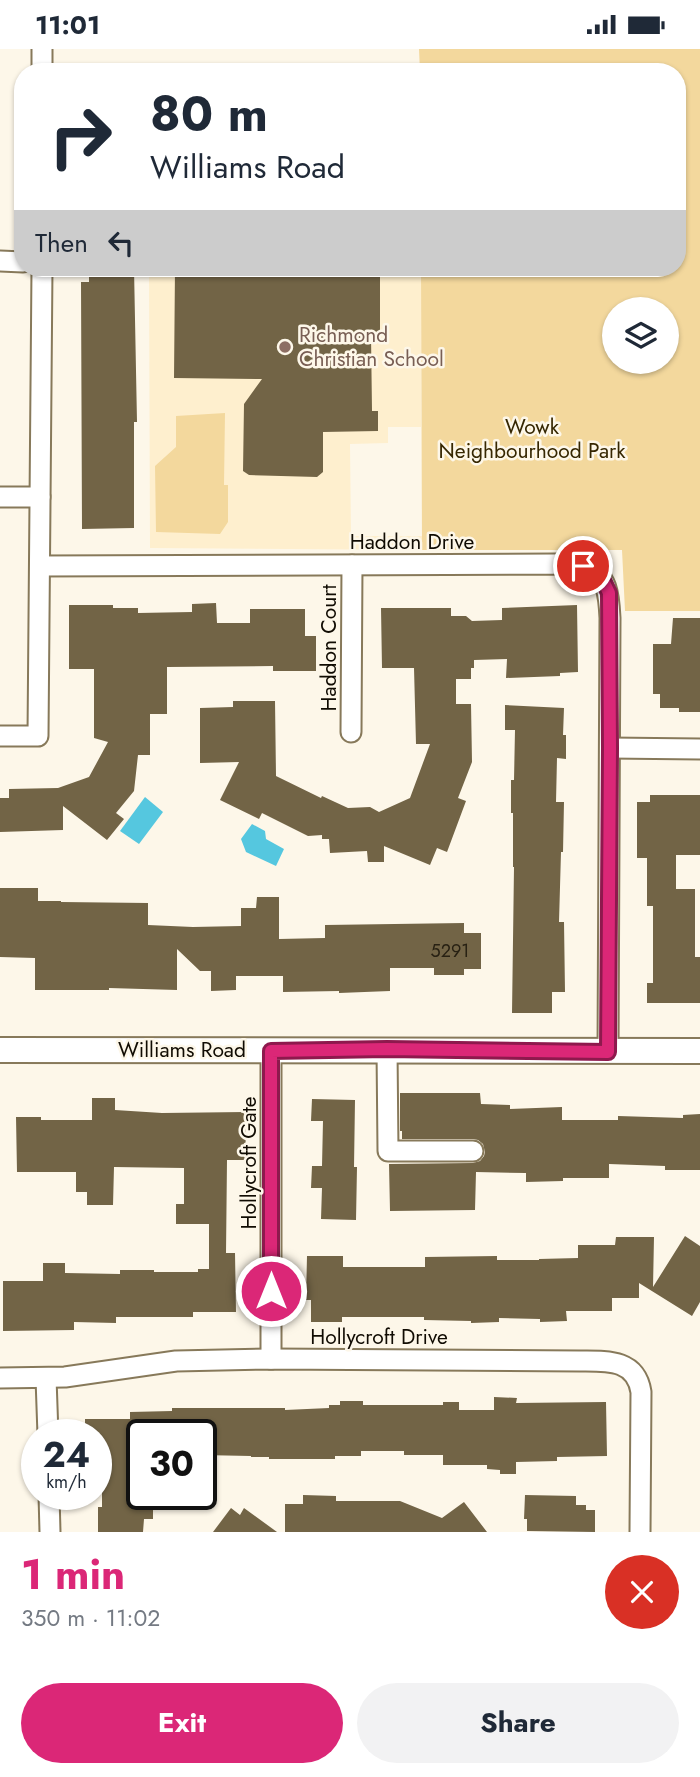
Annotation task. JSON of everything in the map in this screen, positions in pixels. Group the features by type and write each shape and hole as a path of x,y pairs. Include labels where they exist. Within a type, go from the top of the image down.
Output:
{"street":[{"path":"0,736 38,736 42,277"},
{"path":"0,497 40,497"},
{"name":"Haddon Drive","path":"40,566 555,564 583,566 600,574 609,593 608,1052"},
{"name":"Haddon Court","path":"351,732 352,565"},
{"path":"610,748 700,749"},
{"path":"387,1049 388,1151 474,1151"},
{"name":"Williams Road","path":"0,1050 700,1051"},
{"name":"Hollycroft Gate","path":"271,1051 271,1359"},
{"name":"Hollycroft Drive","path":"0,1378 65,1377 176,1361 598,1361 621,1364 631,1370 640,1383 641,1392 639,1532"},
{"path":"47,1378 48,1419"},
{"path":"49,1510 50,1532"}],"shaded area":[{"name":"Richmond Christian School","path":"149,277 421,277 421,427 388,427 388,443 350,444 351,536 422,536 422,550 150,548"}],"green space":[{"name":"Wowk Neighbourhood Park","path":"419,49 700,49 700,611 625,611 622,550 422,550 421,277 686,277 686,63 420,63"},
{"path":"225,413 224,485 228,485 228,522 220,534 156,532 155,466 176,447 176,416"}],"water":[{"path":"145,797 163,812 139,844 120,831"},
{"path":"252,824 265,831 266,839 284,849 276,866 246,852 241,839"}],"building":[{"path":"89,277 134,277 137,422 134,422 134,528 82,529 81,282 89,282"},
{"name":"Richmond Christian School","path":"175,277 380,277 380,335 371,335 372,411 378,411 378,431 323,432 323,472 317,477 249,475 243,471 244,404 262,379 174,378"},
{"path":"216,603 217,623 250,623 250,609 305,609 305,636 316,636 316,671 273,671 273,666 167,667 167,714 150,714 150,755 138,755 134,791 116,813 124,819 107,840 63,806 63,830 0,832 0,798 9,798 9,789 58,788 89,777 108,742 94,738 94,669 69,669 69,605 113,605 113,608 138,608 138,613 192,612 192,604"},
{"path":"577,605 578,672 560,673 560,676 506,678 507,659 474,660 471,679 456,679 456,704 471,704 472,762 458,798 466,801 447,852 437,848 430,865 384,846 384,862 368,862 367,851 330,853 329,839 322,839 322,835 308,836 262,813 259,819 220,800 239,762 200,763 200,708 233,707 233,701 275,701 276,776 348,808 370,807 379,812 410,798 430,744 416,744 414,668 382,668 381,608 451,608 451,616 466,616 472,621 502,620 502,608"},
{"path":"673,618 700,618 700,712 660,708 660,694 653,694 653,644 671,644"},
{"path":"505,705 564,708 566,759 557,758 556,802 564,802 559,922 564,922 565,992 552,992 552,1013 512,1013 514,867 511,780 514,780 515,730 505,730"},
{"path":"650,795 700,795 700,855 676,855 676,889 695,889 695,957 700,957 700,1003 647,1003 647,983 653,983 653,906 647,906 647,858 637,858 637,802 650,802"},
{"path":"0,888 38,888 38,901 148,903 148,925 193,927 241,926 241,908 256,908 257,897 279,897 279,939 325,938 325,925 464,923 464,933 481,933 481,969 464,969 464,975 434,975 434,968 390,968 390,991 283,992 283,976 236,976 236,990 211,991 211,971 200,971 177,949 177,990 35,990 35,958 0,957"},
{"path":"400,1093 480,1093 481,1104 510,1105 510,1109 562,1107 562,1120 618,1120 618,1116 683,1118 683,1115 700,1114 700,1170 665,1170 665,1166 609,1164 609,1178 563,1178 563,1181 526,1182 526,1173 476,1172 475,1210 390,1211 389,1164 473,1163 480,1161 485,1152 483,1144 473,1139 402,1139"},
{"path":"92,1098 115,1098 115,1110 162,1113 245,1112 246,1160 227,1160 226,1253 235,1253 236,1312 193,1312 193,1317 116,1317 116,1323 74,1322 74,1330 3,1331 3,1281 43,1281 43,1263 65,1263 65,1273 120,1274 120,1270 198,1272 198,1269 209,1269 209,1224 176,1224 176,1204 184,1204 184,1168 114,1167 113,1205 87,1205 87,1192 76,1192 76,1172 17,1172 16,1117 92,1120"},
{"path":"312,1099 355,1100 356,1220 321,1219 322,1188 311,1188 312,1166 322,1166 323,1121 311,1121"},
{"path":"685,1236 700,1246 700,1302 692,1316 639,1283 639,1298 612,1298 612,1311 566,1311 567,1321 540,1322 540,1319 499,1318 499,1322 471,1323 424,1320 424,1317 342,1317 342,1322 311,1322 311,1300 306,1300 307,1256 343,1256 343,1267 425,1267 425,1257 497,1256 497,1260 578,1258 578,1245 615,1245 616,1237 654,1237 653,1287"},
{"path":"494,1397 517,1398 516,1403 606,1402 607,1456 557,1457 557,1461 516,1462 516,1474 500,1474 500,1470 487,1469 487,1465 443,1465 443,1455 404,1455 404,1451 361,1451 361,1456 335,1456 335,1459 217,1455 217,1419 130,1419 130,1412 172,1411 172,1408 285,1410 329,1408 329,1405 340,1405 340,1401 363,1401 363,1405 443,1405 443,1402 459,1402 459,1410 494,1410"},
{"path":"112,1419 126,1419 126,1510 153,1510 153,1519 144,1519 143,1532 98,1532 98,1510 112,1510"},
{"path":"303,1495 336,1496 336,1501 400,1501 442,1518 464,1502 487,1532 285,1532 285,1504 303,1504"},
{"path":"525,1495 576,1496 576,1505 586,1505 586,1510 595,1510 595,1532 527,1531 527,1519 524,1519"},
{"path":"231,1508 240,1515 244,1508 277,1532 213,1532"}],"place":[{"name":"Richmond Christian School","path":"285,347"}],"route":[{"path":"271,1291 271,1051 387,1049 608,1052 609,593 600,574 583,566"}]}
